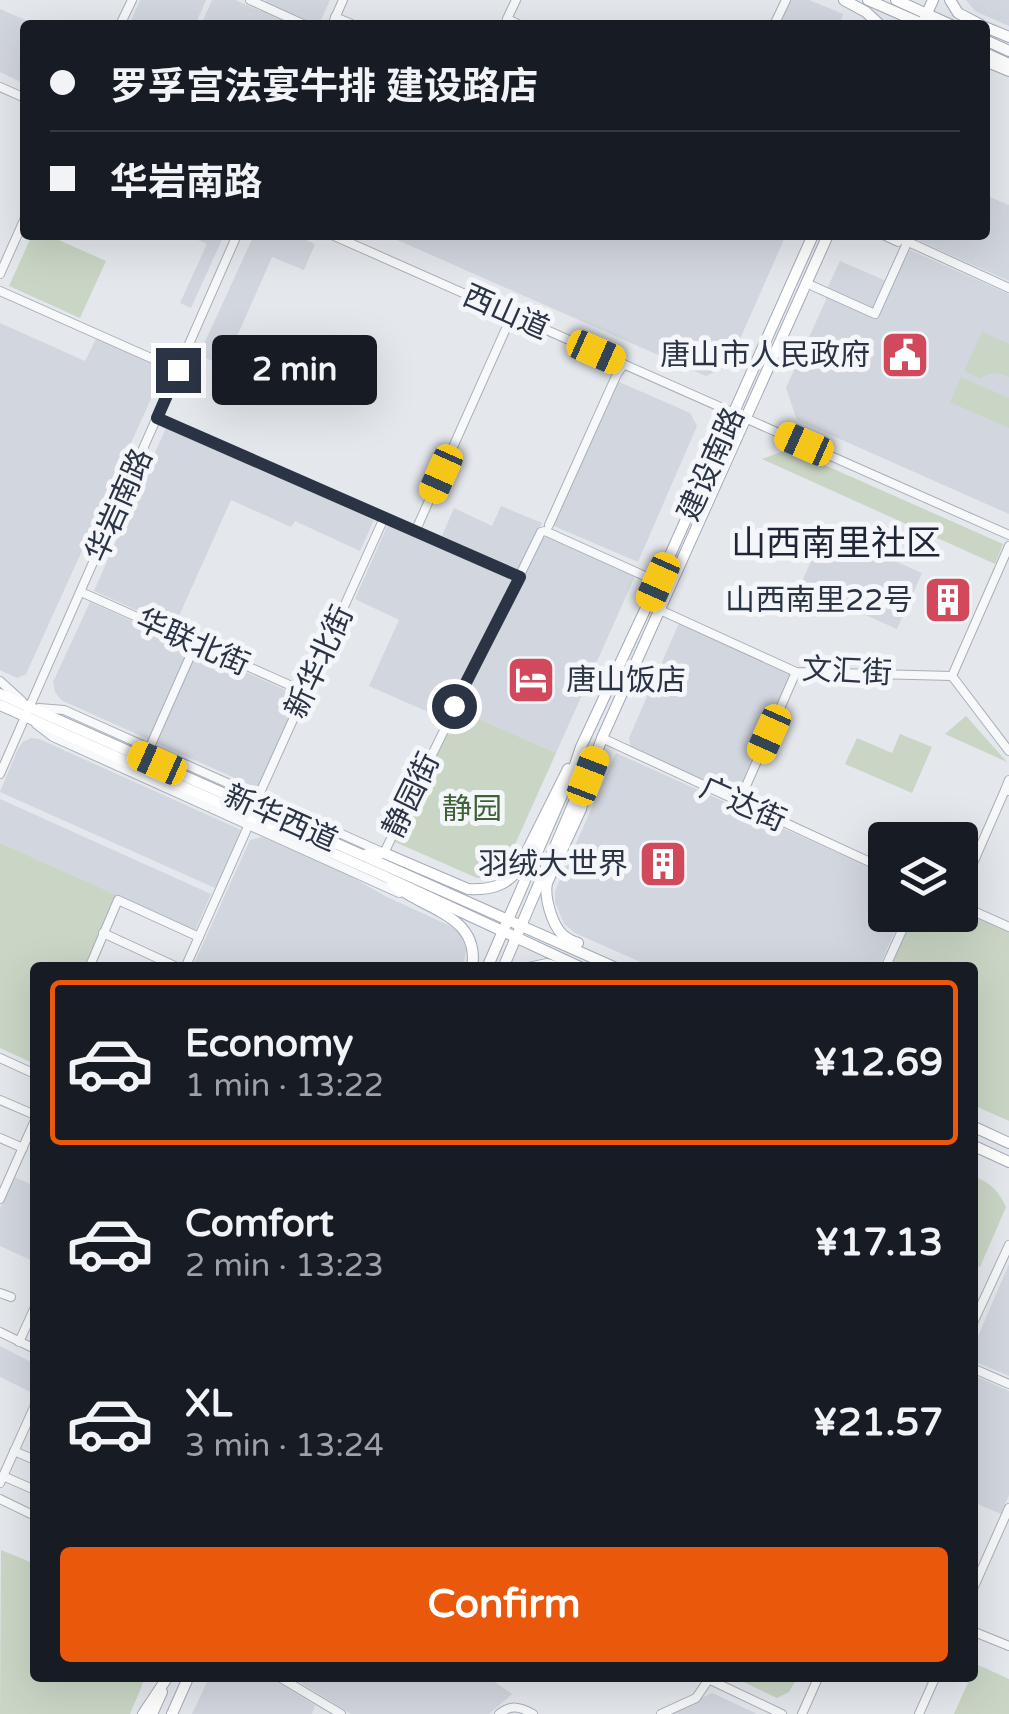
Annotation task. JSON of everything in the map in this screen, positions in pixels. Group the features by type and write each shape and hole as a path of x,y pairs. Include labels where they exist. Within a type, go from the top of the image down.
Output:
{"main road":[{"path":"844,0 875,20"},
{"path":"868,0 911,13"},
{"path":"896,0 911,13"},
{"path":"950,0 958,13 971,20"},
{"name":"建设南路","path":"489,962 581,746 811,240"},
{"name":"建设南路","path":"506,962 826,240"},
{"name":"新华西道","path":"0,694 27,712 605,962"},
{"name":"新华西道","path":"0,708 27,712"},
{"path":"363,854 384,853 468,889 505,884 517,870 581,746"},
{"path":"588,776 581,809 548,883 546,902 562,934 614,962"},
{"name":"新华西道","path":"253,811 569,962"},
{"path":"384,876 405,895 456,922 472,945 472,962"},
{"path":"978,1129 1009,1143"},
{"path":"978,1148 1009,1162"},
{"path":"143,1714 165,1682"},
{"path":"152,1714 166,1682"},
{"path":"172,1714 186,1682"}],"street":[{"path":"256,1 295,20"},
{"path":"0,274 20,229"},
{"name":"华岩南路","path":"0,774 235,240"},
{"name":"西山道","path":"343,240 1009,534"},
{"path":"898,240 1009,288"},
{"path":"902,240 907,243"},
{"path":"806,283 876,314 907,243"},
{"path":"0,291 178,370"},
{"path":"415,532 512,315"},
{"path":"548,525 624,364"},
{"path":"157,418 520,577"},
{"name":"新华北街","path":"185,962 384,518"},
{"name":"静园街","path":"384,853 541,532 658,582"},
{"path":"1009,546 952,676 1009,751"},
{"name":"华联北街","path":"81,592 305,692"},
{"name":"文汇街","path":"660,610 796,672 952,676"},
{"path":"149,749 196,644"},
{"path":"739,802 796,672"},
{"path":"0,682 27,712 64,710 149,749 405,895"},
{"name":"广达街","path":"602,738 868,861"},
{"path":"978,854 1009,780"},
{"path":"253,811 384,853"},
{"path":"91,962 118,900 199,937"},
{"path":"978,913 1009,927"},
{"path":"888,962 901,932"},
{"path":"103,934 168,962"},
{"path":"0,1058 30,1072"},
{"path":"0,1100 30,1115"},
{"path":"0,1200 4,1178 30,1130"},
{"path":"0,1138 22,1148"},
{"path":"978,1312 1009,1245"},
{"path":"0,1292 10,1297"},
{"path":"20,1342 30,1318"},
{"path":"0,1332 30,1347"},
{"path":"978,1371 1009,1384"},
{"path":"30,1427 2,1479 30,1488"},
{"path":"14,1451 30,1458"},
{"path":"0,1500 30,1514"},
{"path":"978,1578 1009,1508"},
{"path":"978,1633 1009,1646"},
{"path":"288,1682 341,1714"},
{"path":"660,1714 696,1698 706,1682"},
{"path":"716,1682 782,1714"},
{"path":"802,1714 816,1682"},
{"path":"918,1714 932,1682"},
{"path":"499,1714 520,1707 533,1714"}],"shaded area":[{"path":"140,0 206,0 197,20 131,20"},
{"path":"212,0 235,0 261,11 266,0 330,0 321,20 203,20"},
{"path":"783,0 809,0 843,14 841,20 774,20"},
{"path":"966,0 1009,0 1009,26 975,11"},
{"path":"0,9 25,20 20,20 20,82 0,72"},
{"path":"990,197 1009,205 1009,281 919,241 990,240"},
{"path":"198,240 222,240 191,308 180,303 207,244"},
{"path":"252,240 306,240 315,244 304,270 272,257 224,366 199,355"},
{"path":"397,240 784,240 728,366 706,376"},
{"name":"唐山市人民政府","path":"910,250 1009,294 1009,514 797,420 786,388 840,261 893,284"},
{"path":"0,323 85,361 97,337 165,368 26,674 17,678 0,670"},
{"path":"617,381 690,413 697,426 638,562 554,526"},
{"path":"166,428 374,520 360,551 295,521 291,527 231,500 174,627 94,591"},
{"path":"501,506 542,523 518,569 442,536 454,508 492,526"},
{"path":"388,524 513,579 444,719 369,686 399,620 355,599"},
{"path":"825,530 922,573 897,629 800,586"},
{"path":"549,536 636,574 556,753 459,710 542,538"},
{"path":"90,602 299,696 257,788 61,700 53,682"},
{"path":"679,623 793,673 739,796 631,748 629,738"},
{"path":"31,738 241,830 215,888 0,792 18,749"},
{"path":"616,753 868,866 868,932 894,932 881,962 640,962 575,933 564,924 555,891"},
{"path":"0,799 211,894 195,931 0,843"},
{"path":"262,837 455,928 466,950 464,962 195,962 250,840"},
{"path":"14,1177 30,1184 30,1260 0,1246 0,1208"},
{"path":"1009,1264 1009,1376 978,1363 978,1336"},
{"path":"0,1346 30,1361 30,1392 0,1377"},
{"path":"978,1377 1009,1391 1009,1495 1001,1514 978,1504"},
{"path":"207,1682 278,1682 315,1705 312,1714 192,1714"},
{"path":"299,1682 495,1682 512,1694 489,1714 351,1714"},
{"path":"712,1693 757,1714 669,1714"}],"green space":[{"path":"30,240 58,240 106,261 80,318 9,286"},
{"path":"982,332 1009,344 1009,377 995,373 981,379 964,371"},
{"path":"961,377 1009,398 1009,428 950,402"},
{"path":"784,451 809,462 811,459 1003,544 995,564 762,459"},
{"name":"静园","path":"459,710 556,753 504,869 485,878 395,842"},
{"path":"966,716 1007,762 945,734"},
{"path":"900,734 932,747 912,793 845,764 857,738 892,753"},
{"path":"0,843 116,895 86,962 30,962 30,1062 0,1048"},
{"path":"978,917 1009,932 1009,1121 978,1107 978,962 893,962 906,932 978,932"},
{"path":"978,1178 993,1188 1006,1207 980,1267"},
{"path":"1,1550 30,1562 30,1682 143,1682 130,1714 0,1714"},
{"path":"978,1665 1009,1679 1009,1714 954,1714 968,1682 978,1682"},
{"path":"743,1682 795,1682 789,1692 777,1698"}],"place":[{"name":"唐山市人民政府","path":"905,355"},
{"name":"山西南里22号","path":"948,600"},
{"name":"唐山饭店","path":"531,680"},
{"name":"羽绒大世界","path":"663,864"}],"district":[{"name":"山西南里社区","path":"836,543"}],"route":[{"path":"178,370 157,418 520,577 454,706"}]}
